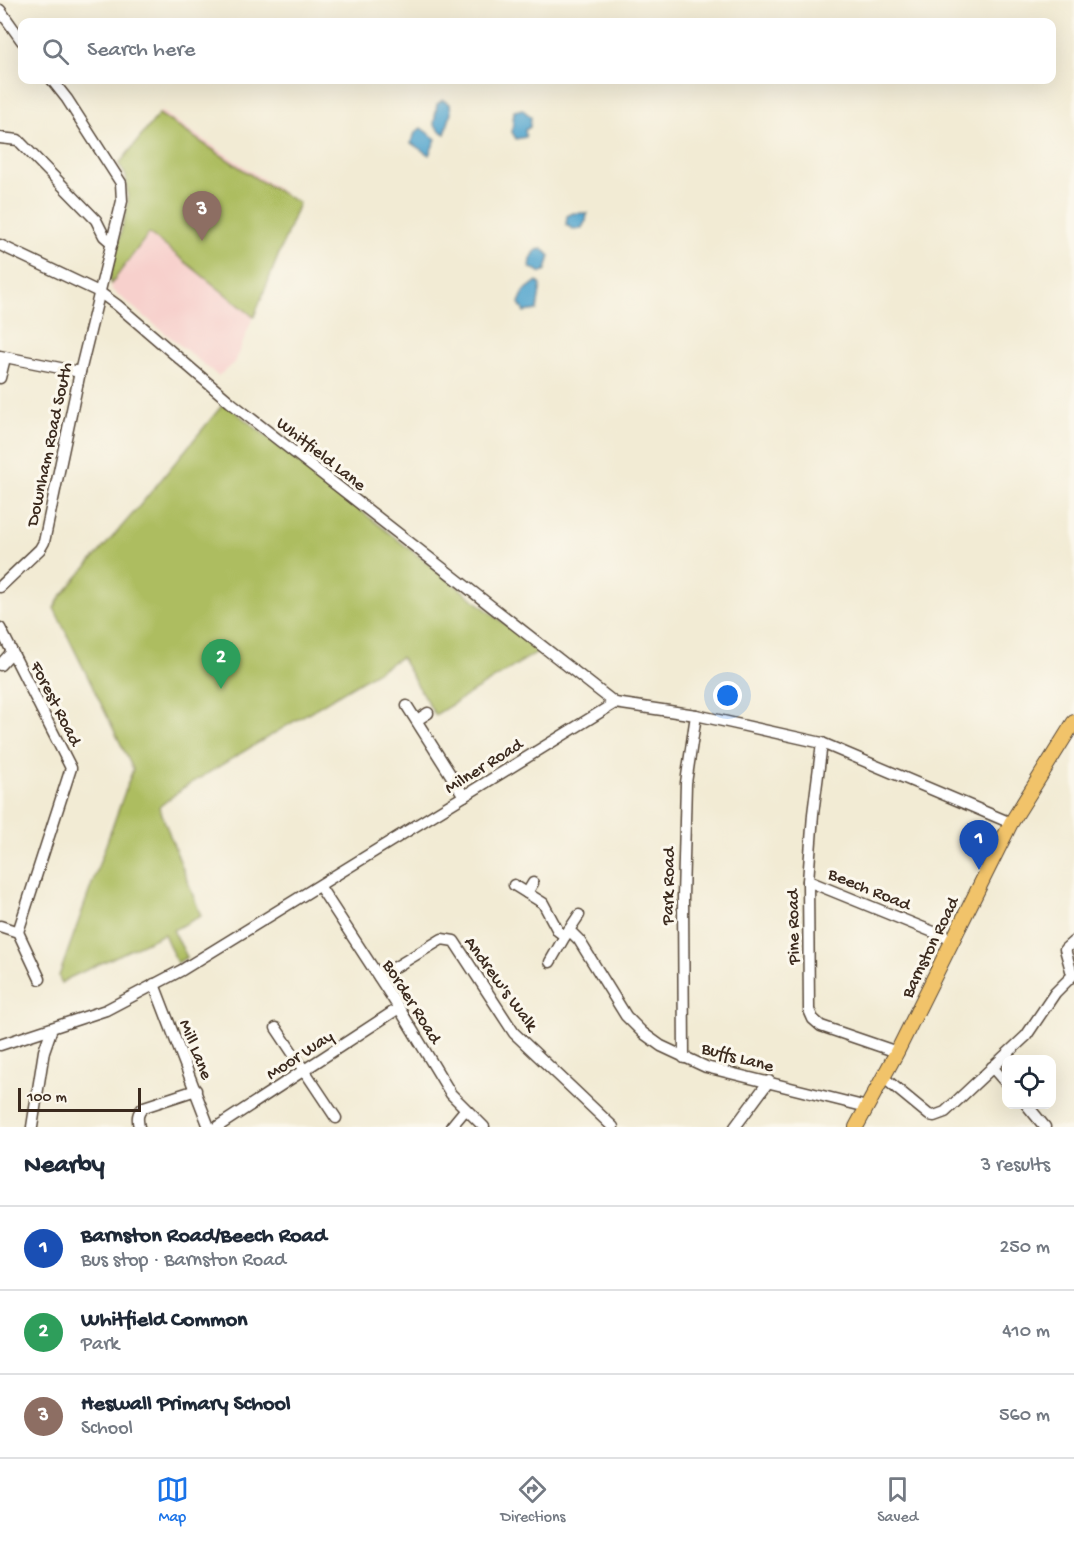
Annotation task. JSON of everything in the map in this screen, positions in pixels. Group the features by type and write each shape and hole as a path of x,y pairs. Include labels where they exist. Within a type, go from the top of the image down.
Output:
{"main road":[{"name":"Barnston Road","path":"856,1127 884,1078 1011,823 1074,722"}],"street":[{"path":"0,10 18,35"},
{"name":"Downham Road South","path":"0,587 40,549 44,542 80,372 122,201 121,183 78,115 55,84"},
{"path":"0,138 18,140 96,220 104,236 112,243"},
{"name":"Whitfield Lane","path":"0,245 99,292 117,304 230,402 615,703"},
{"path":"0,378 2,357 80,372"},
{"name":"Forest Road","path":"0,628 71,768 18,933"},
{"path":"0,664 12,652"},
{"path":"615,703 696,715 822,743 1011,823"},
{"name":"Milner Road","path":"0,1045 106,1010 182,970 615,703"},
{"path":"407,706 464,796"},
{"path":"417,720 428,713"},
{"name":"Park Road","path":"684,1058 683,897 686,783 696,715"},
{"name":"Pine Road","path":"822,743 808,881 809,1010 813,1019 821,1026 897,1052"},
{"name":"Beech Road","path":"808,881 953,940"},
{"path":"527,894 533,883"},
{"name":"Buffs Lane","path":"514,885 543,903 558,931 579,940 626,1016 643,1033 661,1046 706,1067 867,1107"},
{"name":"Border Road","path":"320,887 399,1008 451,1094 484,1127"},
{"path":"550,962 579,915"},
{"path":"0,926 18,933 39,979"},
{"name":"Andrew's Walk","path":"379,977 442,939 454,941 514,1033 613,1127"},
{"path":"884,1078 934,1122 1026,1036 1056,993 1073,974 1065,955 1065,949 1074,940"},
{"name":"Mill Lane","path":"154,984 209,1127"},
{"name":"Moor Way","path":"217,1127 399,1008"},
{"path":"32,1127 44,1051 52,1028"},
{"path":"276,1028 336,1118"},
{"path":"992,1066 1002,1078"},
{"path":"735,1127 769,1081"},
{"path":"139,1127 137,1118 139,1111 144,1107 196,1090"},
{"path":"1030,1109 1045,1127"},
{"path":"451,1127 465,1110"}],"shaded area":[{"path":"161,111 299,203 235,362 218,376 112,290 110,278 128,202 126,176 119,164"}],"green space":[{"path":"159,114 257,179 299,203 254,317 149,233 111,284 110,278 128,202 126,176 119,164"},
{"path":"224,403 539,651 435,715 401,657 183,788 159,807 201,916 173,930 187,957 177,963 164,934 61,983 59,976 133,769 54,608 61,596 137,509"}],"water":[{"path":"443,100 450,104 451,113 445,134 434,124 437,104"},
{"path":"522,109 531,117 530,127 525,130 526,137 516,139 512,132 514,111"},
{"path":"421,128 436,139 429,155 411,143 415,133"},
{"path":"573,213 587,213 586,221 581,229 573,229 566,225 567,216"},
{"path":"543,249 550,256 546,270 541,273 530,268 531,259 536,250"},
{"path":"537,281 541,285 537,310 524,312 519,303 524,291"}],"place":[{"name":"Heswall Primary School","path":"202,241"},
{"name":"Whitfield Common","path":"221,689"},
{"name":"Barnston Road/Beech Road","path":"979,870"}]}
